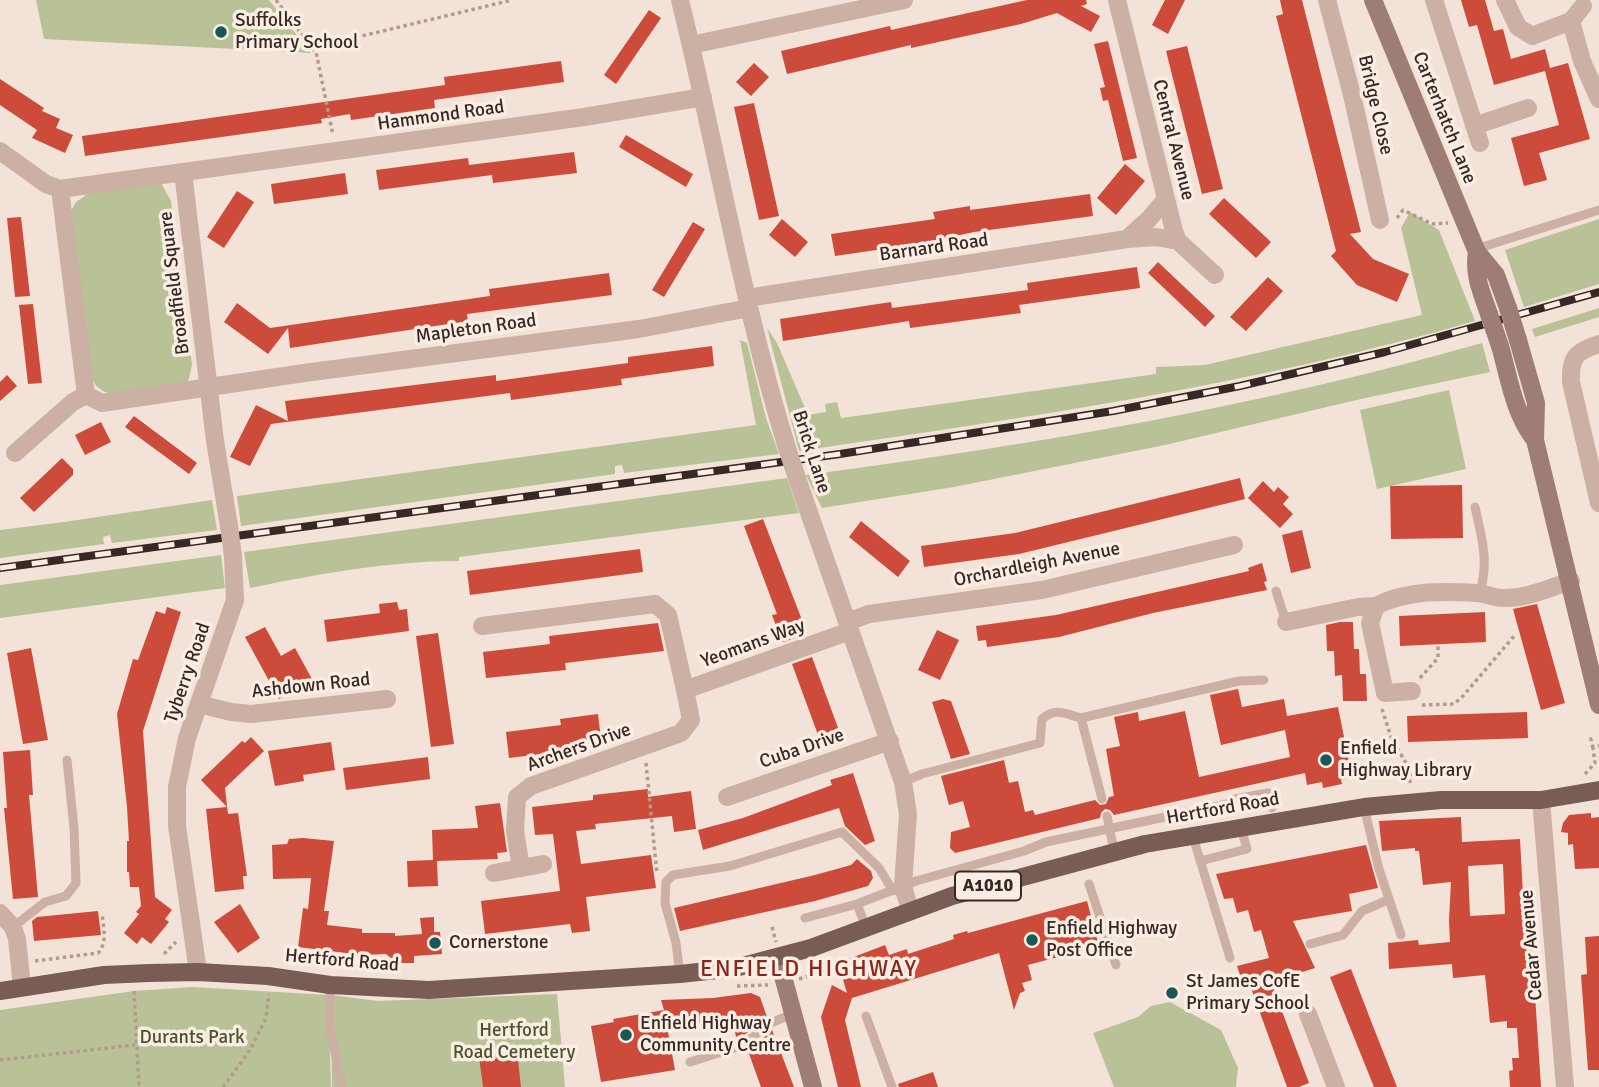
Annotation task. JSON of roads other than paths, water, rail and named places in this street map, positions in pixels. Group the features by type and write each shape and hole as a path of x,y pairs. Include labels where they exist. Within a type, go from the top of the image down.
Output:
{"main road":[{"name":"Hertford Road","path":"0,991 104,975 198,972 268,976 330,985 429,990 735,968 777,950 866,927 952,896 1114,851 1309,814 1364,807 1441,800 1541,800 1599,790"}],"street":[{"name":"Brick Lane","path":"680,0 771,396 903,782 908,814 898,888 910,910"},
{"path":"691,46 904,0"},
{"name":"Central Avenue","path":"1117,0 1178,240"},
{"name":"Bridge Close","path":"1327,0 1380,220"},
{"name":"Carterhatch Lane","path":"1373,0 1476,250 1496,275 1508,308 1536,403 1535,440 1594,665 1599,705"},
{"name":"Carterhatch Lane","path":"1434,0 1477,134 1528,108"},
{"path":"1505,0 1518,27 1532,36 1571,22 1583,6"},
{"path":"1571,22 1582,61 1599,99"},
{"name":"Hammond Road","path":"183,172 584,117 703,97"},
{"path":"0,151 46,184 61,189 183,172"},
{"name":"Broadfield Square","path":"183,172 208,389"},
{"path":"61,189 86,395"},
{"path":"1127,239 1166,199"},
{"name":"Barnard Road","path":"748,303 1127,239 1156,237 1178,240"},
{"path":"1178,240 1215,275"},
{"name":"Carterhatch Lane","path":"1476,250 1478,283 1518,409 1525,427 1535,440"},
{"name":"Mapleton Road","path":"208,389 304,373 639,329 748,303"},
{"path":"1599,344 1581,349 1570,366 1571,382 1599,501"},
{"path":"86,395 102,403 208,389"},
{"name":"Tyberry Road","path":"198,972 176,805 179,770 236,600 233,556 208,389"},
{"path":"15,453 73,402 86,395"},
{"name":"Orchardleigh Avenue","path":"849,626 869,614 1042,590 1234,545"},
{"path":"1286,622 1358,607 1376,606 1409,594 1480,593 1503,598 1517,597 1571,581"},
{"name":"Yeomans Way","path":"482,626 654,604 668,615 685,690 849,626"},
{"path":"1376,606 1370,623 1385,693 1412,691"},
{"name":"Archers Drive","path":"521,868 516,831 517,797 531,786 681,733 691,720 685,690"},
{"name":"Ashdown Road","path":"199,704 251,714 387,699"},
{"name":"Cuba Drive","path":"727,797 890,741"},
{"name":"Cedar Avenue","path":"1541,800 1565,1087"},
{"path":"494,873 543,864"},
{"path":"0,913 13,927 22,986"},
{"path":"777,950 813,1087"},
{"path":"1308,1014 1336,1087"}],"lane":[{"path":"1476,250 1599,210"},
{"path":"1475,507 1486,557 1480,593"},
{"path":"1276,591 1286,622"},
{"path":"903,782 922,774 1040,743 1042,719 1054,711 1081,718 1238,681 1264,680"},
{"path":"1081,718 1102,799"},
{"path":"13,927 46,902 66,895 76,883 67,760"},
{"name":"Hertford Road","path":"805,918 857,904 898,888 1046,842 1268,793 1272,808"},
{"path":"1364,807 1388,900 1401,934"},
{"path":"1107,817 1114,851"},
{"path":"1200,861 1247,849 1241,828"},
{"path":"680,974 676,943 665,904 666,881 673,875 730,866 842,832 898,888"},
{"path":"1193,837 1230,958"},
{"path":"1089,884 1116,965"},
{"path":"1310,944 1343,935 1362,911 1388,900"},
{"path":"857,904 866,927"},
{"path":"330,985 330,1029 342,1087"},
{"path":"690,1062 744,1045 768,1024 793,1014"},
{"path":"866,1016 892,1087"}],"railway":[{"path":"0,568 840,454 1113,411 1240,386 1385,352 1599,292"}],"place":[{"name":"Suffolks Primary School","path":"221,32"},
{"name":"Enfield Highway Library","path":"1326,760"},
{"name":"Enfield Highway Post Office","path":"1032,940"},
{"name":"Cornerstone","path":"435,943"},
{"name":"St James CofE Primary School","path":"1172,993"},
{"name":"Enfield Highway Community Centre","path":"626,1035"}],"district":[{"name":"ENFIELD HIGHWAY","path":"809,970"}],"park label":[{"name":"Durants Park","path":"192,1038"},
{"name":"Hertford Road Cemetery","path":"514,1042"}]}
